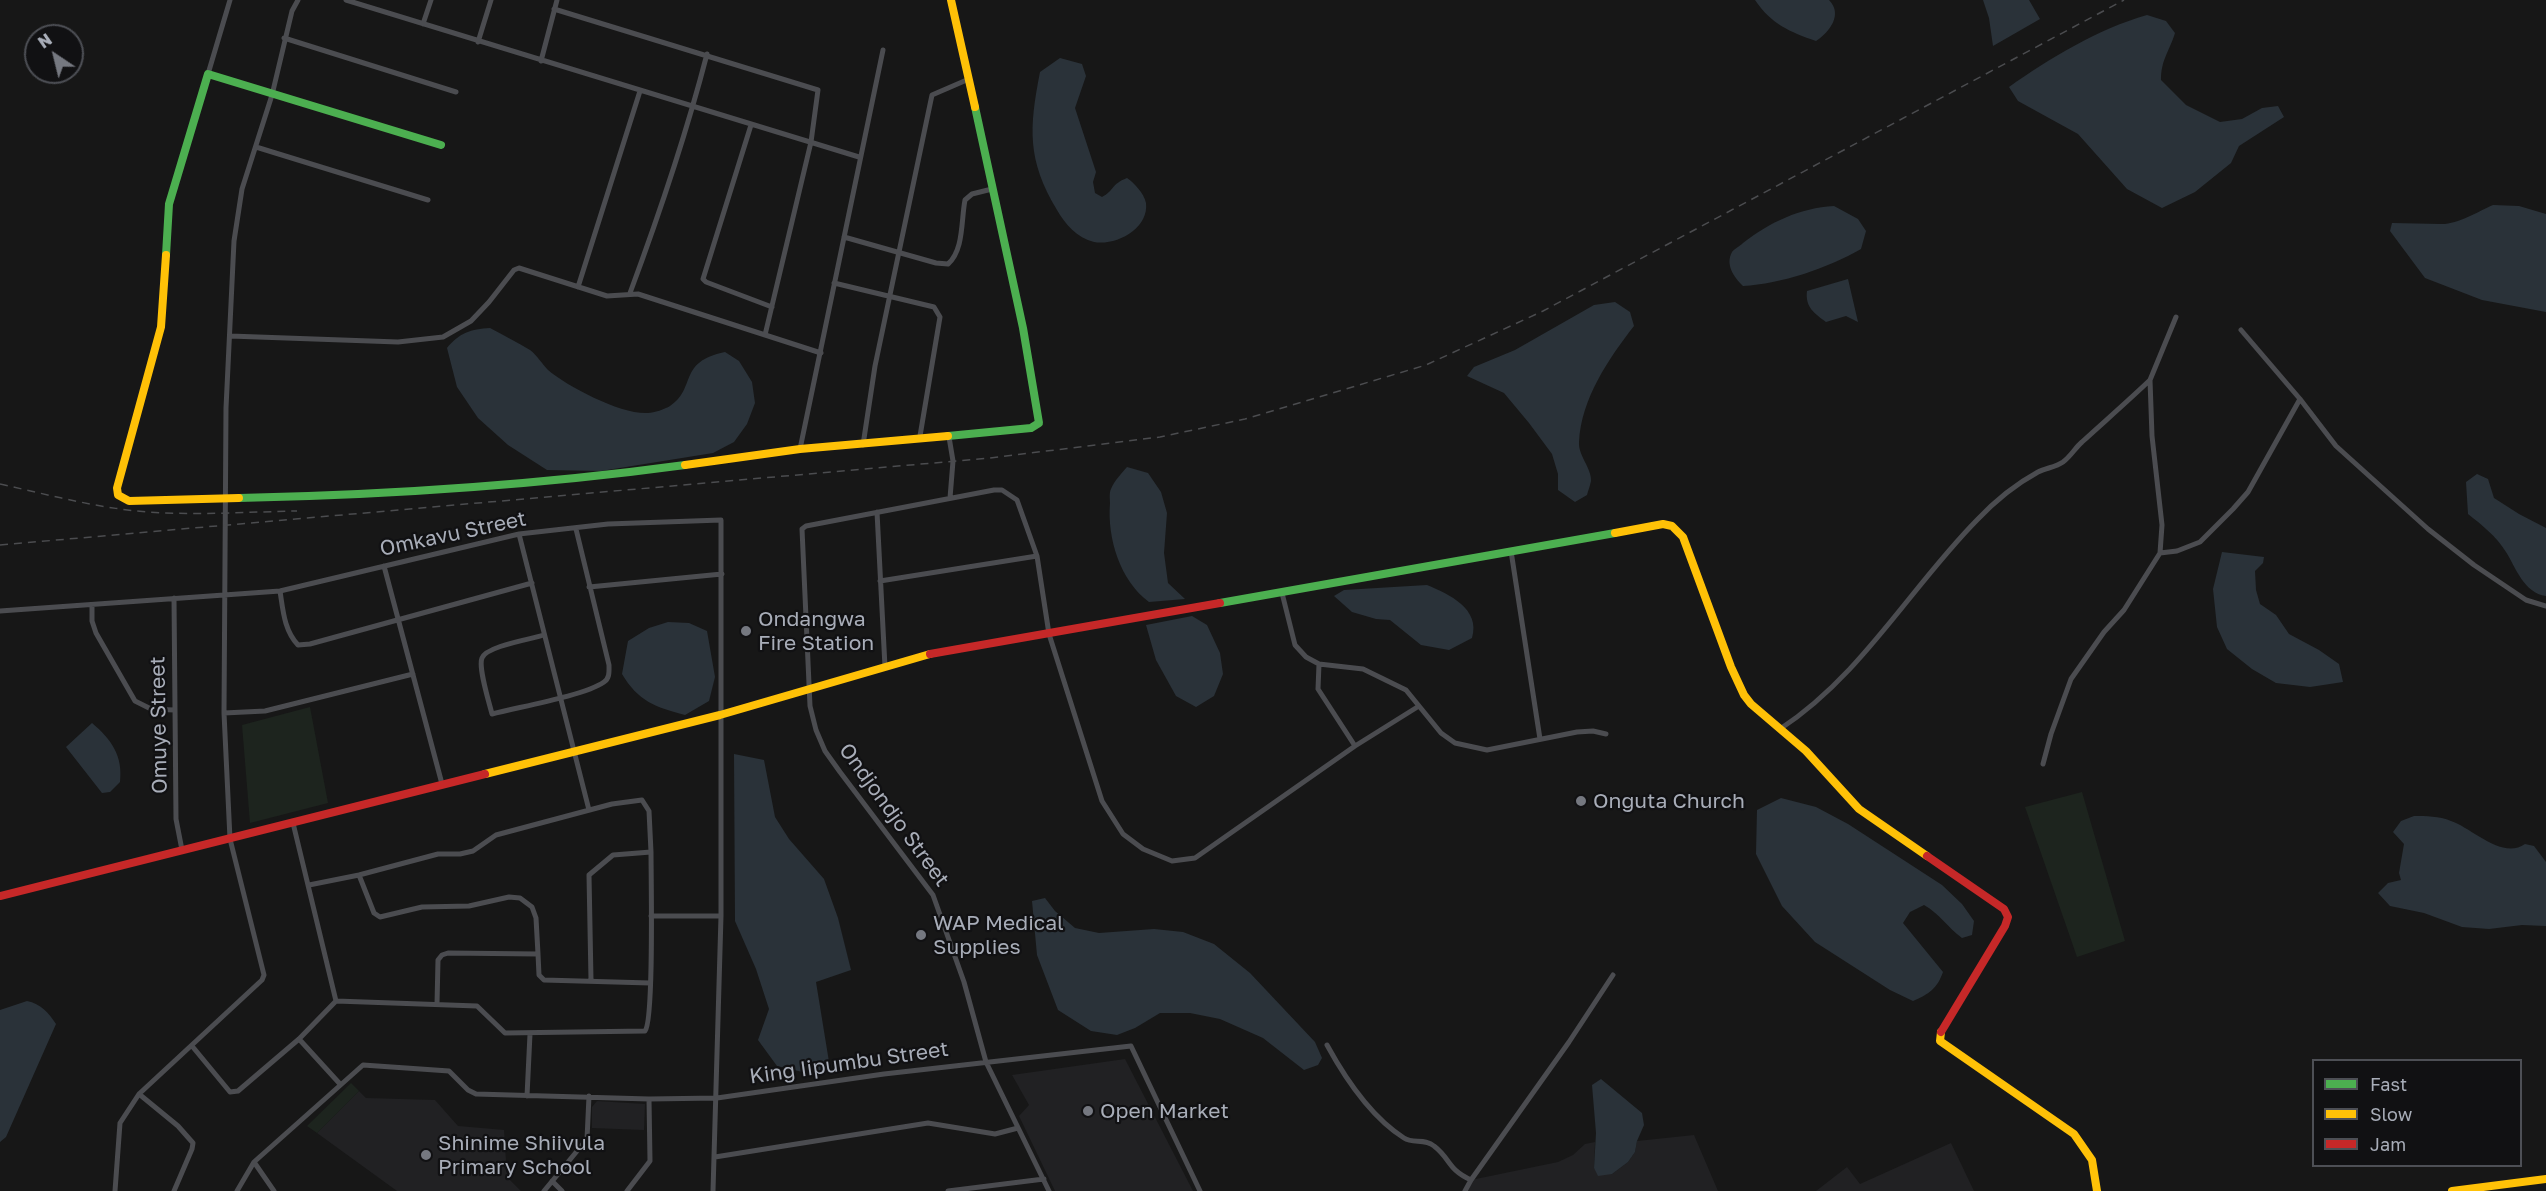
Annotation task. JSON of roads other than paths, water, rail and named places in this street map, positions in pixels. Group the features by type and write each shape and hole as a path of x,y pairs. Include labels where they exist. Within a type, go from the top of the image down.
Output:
{"street":[{"path":"230,0 169,204 161,327 117,488 118,495 129,501 330,496 466,489 580,479 800,449 863,445 920,436 949,437 1030,428 1039,423 1023,328 951,0"},
{"path":"116,1191 120,1123 139,1094 262,980 265,969 230,839 224,713 226,408 237,221 242,189 272,95 284,38 298,0"},
{"path":"346,0 859,157"},
{"path":"423,24 431,0"},
{"path":"478,42 491,0"},
{"path":"542,61 557,0"},
{"path":"555,9 817,88 819,93 811,142 765,335"},
{"path":"284,38 456,92"},
{"path":"800,449 883,50"},
{"path":"630,293 658,217 693,107 707,54"},
{"path":"208,74 441,145"},
{"path":"863,445 875,366 932,95 969,79"},
{"path":"579,287 640,91"},
{"path":"751,125 703,279 772,307"},
{"path":"256,147 428,200"},
{"path":"844,237 948,264 953,260 958,248 965,200 972,194 992,189"},
{"path":"230,336 398,342 443,337 471,321 514,270 519,268 607,296 638,294 821,353"},
{"path":"834,283 934,307 940,317 920,436"},
{"path":"2043,764 2071,679 2104,632 2124,610 2160,553 2162,525 2151,436 2150,380 2176,317"},
{"path":"2241,330 2300,399 2336,446 2428,529 2526,600 2546,606"},
{"path":"1780,729 1820,700 1836,684 1923,579 1993,504 2035,474 2063,462 2150,380"},
{"path":"2160,553 2200,542 2233,509 2248,492 2300,399"},
{"path":"949,437 953,461 950,498"},
{"name":"Ondjondjo Street","path":"1049,1191 986,1062 964,982 933,895 825,751 816,730 808,691 800,534 802,529 806,526 994,490 1009,494 1017,500 1037,556 1049,634 1102,801 1123,834 1143,849 1172,861 1195,858 1355,746 1419,706"},
{"path":"877,512 885,667"},
{"name":"Omkavu Street","path":"0,611 280,591 519,534 608,524 721,520 721,916 713,1191"},
{"path":"0,896 720,715 931,654 1663,524 1678,530 1683,537 1731,668 1750,704 1806,751 1859,809 2004,909 2008,916 2005,926 1939,1034 1940,1041 2074,1134 2091,1154 2095,1164 2097,1191"},
{"path":"544,635 494,649 481,659 492,714 585,691 605,681 609,676 609,665 576,529"},
{"path":"519,534 572,751 589,810"},
{"path":"1511,550 1540,739"},
{"path":"880,581 1037,556"},
{"path":"384,566 442,784"},
{"path":"589,586 722,574"},
{"path":"280,591 286,626 291,638 298,645 310,644 532,583"},
{"path":"1282,593 1294,645 1306,657 1319,664 1363,669 1387,679 1406,690 1441,733 1455,743 1473,749 1487,750 1576,732 1593,731 1606,734"},
{"name":"Omuye Street","path":"174,598 176,819 182,850"},
{"path":"93,606 92,621 96,633 135,701 151,709 174,710"},
{"path":"1319,664 1318,689 1355,746"},
{"path":"224,713 265,711 412,674"},
{"path":"192,1046 230,1092 234,1093 299,1039 336,1001 477,1006 505,1033 645,1031 649,1025 651,852 649,811 642,800 612,804 496,835 472,851 460,854 438,854 359,875 309,885"},
{"path":"293,823 336,1001"},
{"path":"591,980 589,875 614,855 651,852"},
{"path":"359,875 374,913 380,917 422,908 470,906 509,897 520,898 532,907 536,918 539,975 544,980 650,983"},
{"path":"651,916 721,916"},
{"path":"437,1004 438,960 448,952 538,954"},
{"path":"1465,1191 1613,975"},
{"path":"527,1096 530,1034"},
{"path":"299,1039 340,1084"},
{"path":"1327,1045 1348,1080 1386,1123 1409,1141 1428,1141 1437,1148 1456,1173 1471,1180"},
{"name":"King Iipumbu Street","path":"237,1191 254,1162 363,1065 449,1071 468,1090 476,1094 649,1099 717,1098 986,1062 1131,1046 1200,1191"},
{"path":"139,1094 178,1126 193,1143 174,1191"},
{"path":"544,1191 587,1138 589,1096"},
{"path":"627,1191 650,1161 649,1099"},
{"path":"714,1157 814,1143 928,1123 995,1134 1018,1128"},
{"path":"254,1162 274,1191"},
{"path":"948,1191 1044,1179"},
{"path":"2452,1191 2546,1179"},
{"path":"552,1181 562,1191"}],"railway":[{"path":"0,545 990,458 1160,437 1245,419 1426,365 1543,311 2124,0"},
{"path":"0,484 85,503 136,511 196,513 297,511"}],"place":[{"name":"Ondangwa Fire Station","path":"746,631"},
{"name":"Onguta Church","path":"1581,801"},
{"name":"WAP Medical Supplies","path":"921,935"},
{"name":"Open Market","path":"1088,1111"},
{"name":"Shinime Shiivula Primary School","path":"426,1155"}]}
